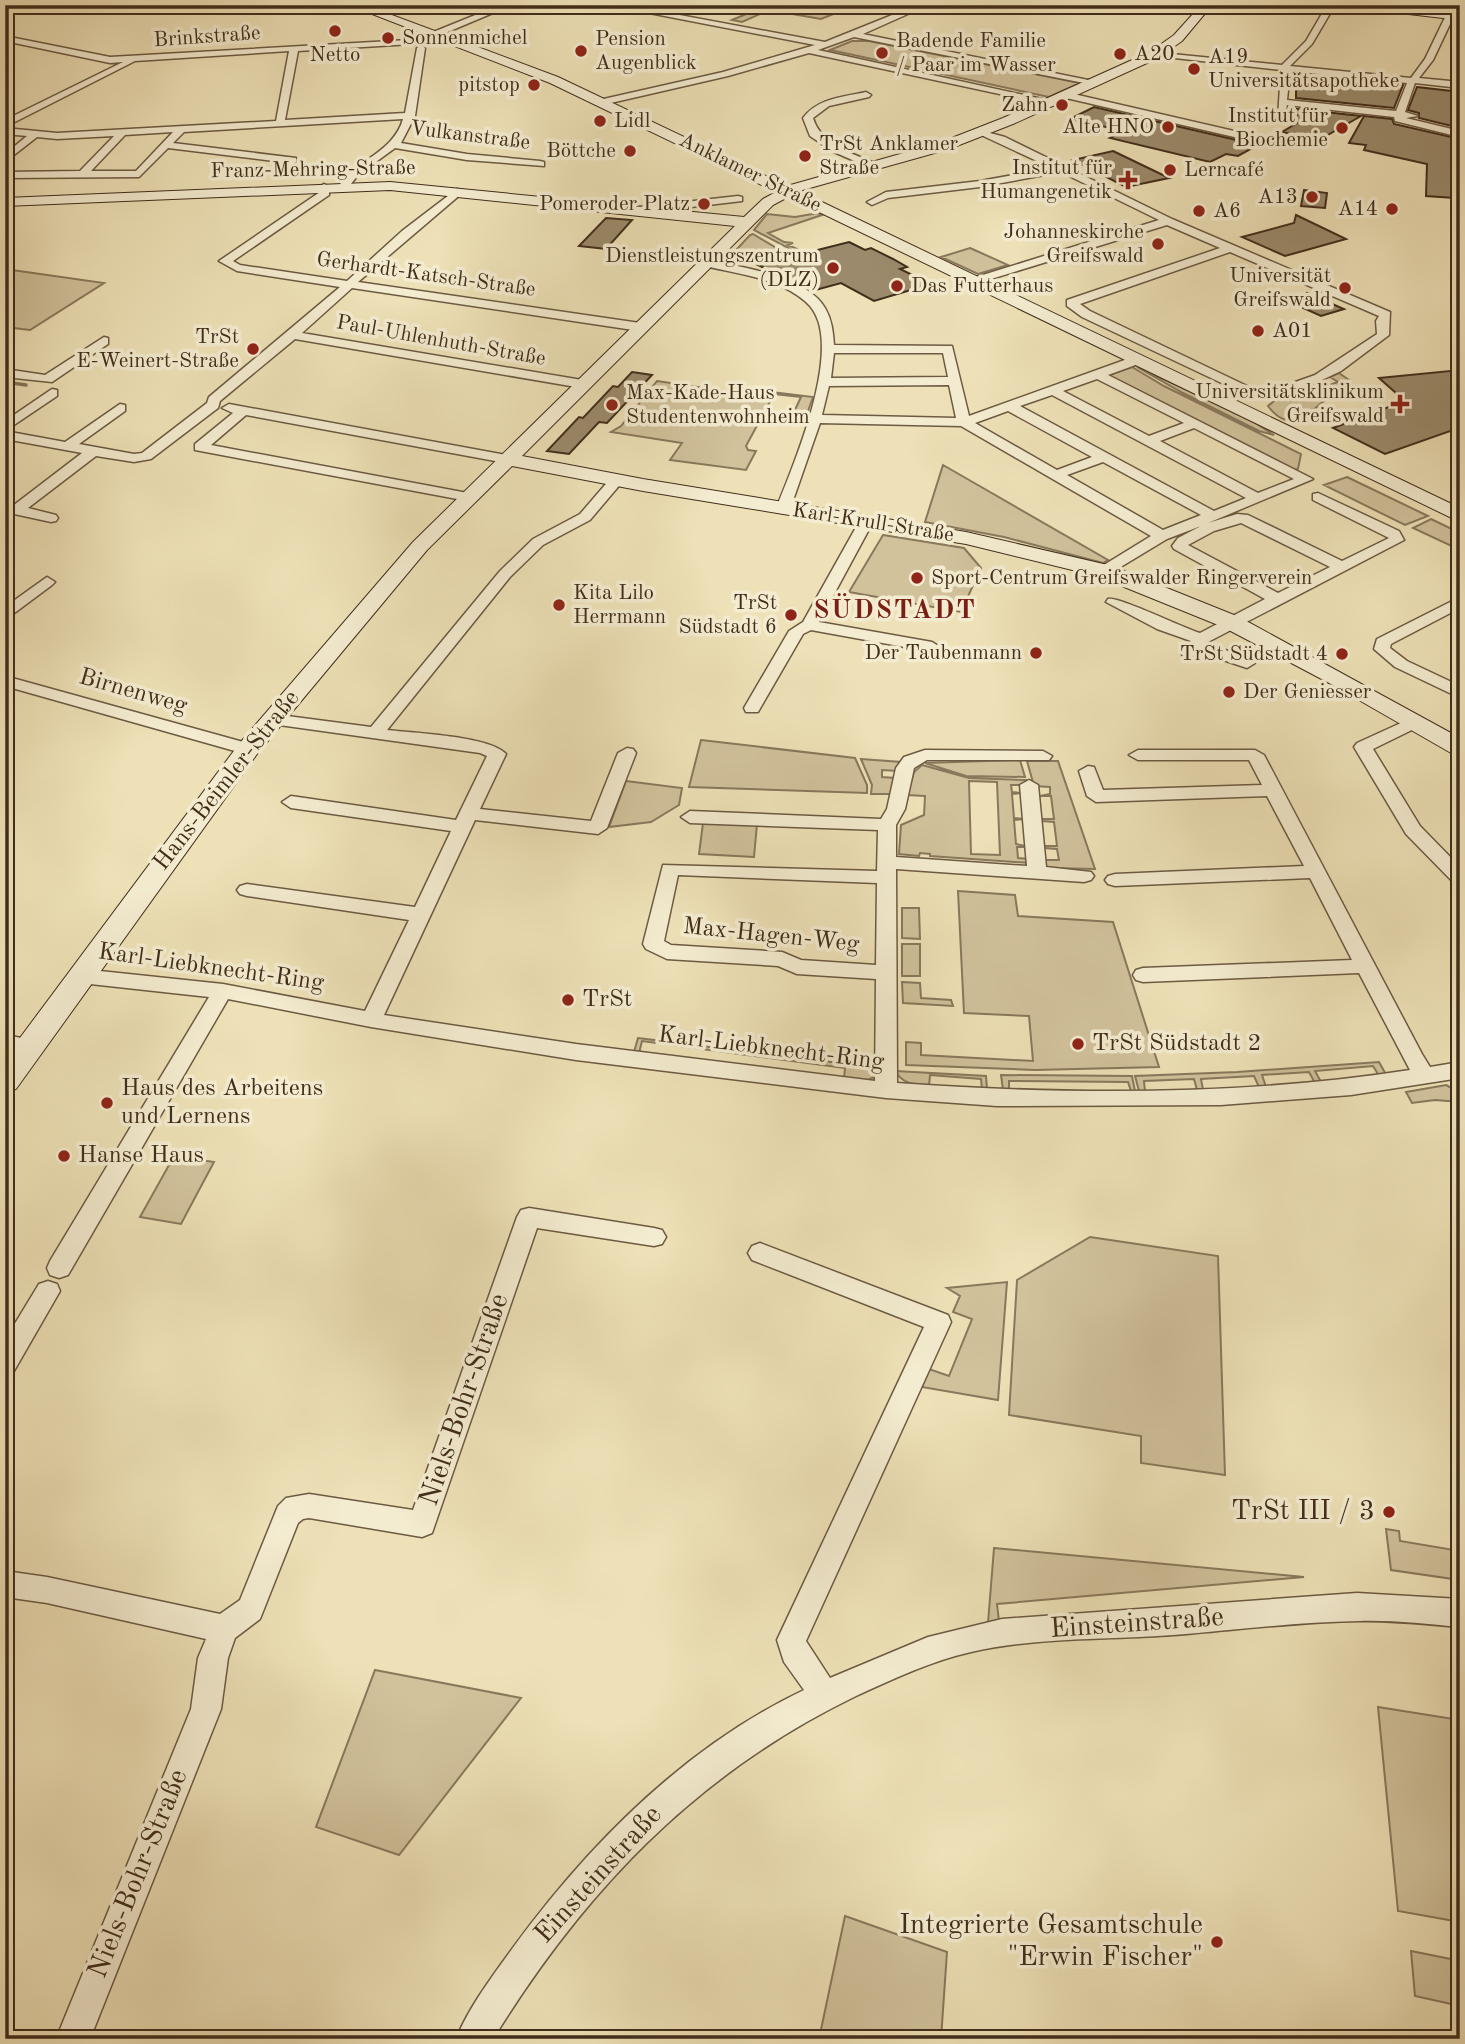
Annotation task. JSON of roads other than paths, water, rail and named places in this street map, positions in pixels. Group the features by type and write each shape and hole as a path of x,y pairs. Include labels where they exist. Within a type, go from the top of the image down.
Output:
{"main road":[{"name":"Anklamer Straße","path":"354,5 554,80 1460,516"},
{"path":"786,190 982,132 1051,102 1152,55 1178,38 1207,5"},
{"path":"1357,5 1455,12"},
{"name":"Franz-Mehring-Straße","path":"5,202 390,186 746,222"},
{"name":"Hans-Beimler-Straße","path":"5,1081 18,1045 81,976 272,719 420,546 746,222 786,190"},
{"name":"Karl-Krull-Straße","path":"506,459 616,481 1005,545 1104,570 1231,622 1460,748"}],"street":[{"path":"5,8 13,5"},
{"name":"Brinkstraße","path":"412,41 434,36 508,5"},
{"path":"612,5 827,45"},
{"path":"636,5 838,41"},
{"path":"601,102 812,51 924,5"},
{"path":"1281,116 1286,67 1309,42 1331,5"},
{"path":"644,12 659,7"},
{"path":"1455,12 1429,60 1413,80 1399,114 1399,121 1460,134"},
{"path":"856,35 1094,82"},
{"name":"Brinkstraße","path":"5,38 94,58 131,59 412,41 453,42"},
{"name":"Vulkanstraße","path":"342,187 348,178 394,145 408,127 421,48"},
{"path":"280,123 294,49"},
{"path":"812,51 1051,102"},
{"path":"1152,55 1460,85"},
{"path":"5,124 130,64 131,59"},
{"path":"866,95 821,107 811,112 808,118 813,134 836,150 873,166"},
{"path":"1065,95 1277,144"},
{"path":"1282,102 1448,120"},
{"path":"5,131 34,135 122,133 410,116"},
{"path":"5,175 139,174 180,130"},
{"path":"982,132 1002,139 1168,221 1386,315 1382,321 1383,335 1337,371 1286,391 1247,391 1086,314 1071,303 1230,248"},
{"path":"82,175 122,133"},
{"path":"5,159 34,135"},
{"path":"166,145 292,160 276,170"},
{"name":"Vulkanstraße","path":"394,145 467,157 540,164"},
{"path":"251,166 273,158"},
{"path":"872,202 886,195 979,184 1061,169"},
{"name":"Gerhardt-Katsch-Straße","path":"324,187 325,194 225,261 237,268 640,327"},
{"path":"5,435 134,458 146,456 213,405 214,400 264,356 293,335 406,233 457,192"},
{"path":"632,211 738,199"},
{"path":"974,281 1168,221"},
{"path":"705,263 767,278 810,299 825,317 828,349 816,419 804,458 783,509"},
{"name":"Paul-Uhlenhuth-Straße","path":"293,335 582,384"},
{"path":"5,373 47,379 104,341"},
{"path":"828,349 948,349 964,422 1162,536"},
{"path":"816,419 964,422 1137,360"},
{"path":"1097,374 1306,480 1162,536 1104,570"},
{"path":"823,382 955,382"},
{"path":"1054,391 1257,498"},
{"path":"5,427 52,393"},
{"path":"213,405 506,459"},
{"path":"1011,407 1211,515"},
{"path":"68,446 120,408"},
{"path":"243,411 200,447 468,497"},
{"path":"1148,441 1193,424"},
{"path":"11,508 93,451"},
{"path":"1055,475 1104,457"},
{"path":"375,733 505,574 538,542 585,517 616,481"},
{"path":"1195,645 1276,598 1397,540 1394,534 1318,497"},
{"path":"11,508 51,518"},
{"path":"1276,598 1179,546 1182,541 1215,526 1234,518 1243,518 1340,566"},
{"path":"752,708 797,631 809,625 866,522"},
{"path":"5,615 47,582"},
{"path":"1460,601 1383,642 1382,649 1401,664 1460,693"},
{"path":"1114,602 1195,645 1247,663"},
{"path":"1440,612 1460,622"},
{"path":"809,625 932,647"},
{"name":"Birnenweg","path":"5,681 248,749"},
{"path":"272,719 484,748 498,754 371,1020"},
{"path":"1414,722 1363,747 1413,830 1460,878"},
{"path":"291,802 467,821 598,828 627,753"},
{"path":"1138,755 1251,754 1258,758 1413,1058 1425,1076"},
{"name":"Max-Hagen-Weg","path":"886,1090 886,870 892,817 905,768 916,757 1043,756"},
{"path":"1088,771 1096,796 1273,790"},
{"path":"1029,785 1037,873"},
{"path":"690,817 892,817"},
{"name":"Max-Hagen-Weg","path":"887,973 797,967 782,959 667,952 653,944 670,869 886,870 1084,876"},
{"path":"1115,880 1316,872"},
{"path":"247,890 422,915"},
{"path":"1143,975 1366,965"},
{"name":"Karl-Liebknecht-Ring","path":"81,976 223,991 371,1020 563,1050 886,1090 1033,1099 1222,1097 1351,1087 1460,1070"},
{"path":"59,1268 223,991"},
{"name":"Niels-Bohr-Straße","path":"73,2039 206,1709 213,1658 224,1629 250,1609 288,1515 296,1507 309,1506 422,1524 529,1217 654,1237"},
{"path":"760,1253 939,1322 791,1640 794,1652 824,1694"},
{"path":"5,1363 48,1291"},
{"path":"5,1584 47,1590 224,1629"},
{"name":"Einsteinstraße","path":"472,2039 567,1902 646,1817 691,1778 765,1728 824,1694 903,1660 986,1635 1357,1607 1460,1614"}],"waterway":[{"path":"5,382 26,385"}],"place":[{"name":"Netto","path":"335,31"},
{"name":"Sonnenmichel","path":"388,38"},
{"name":"Pension Augenblick","path":"581,51"},
{"name":"Badende Familie / Paar im Wasser","path":"882,53"},
{"name":"A20","path":"1120,54"},
{"name":"A19 Universitätsapotheke","path":"1194,69"},
{"name":"pitstop","path":"534,85"},
{"name":"Zahn","path":"1062,105"},
{"name":"Lidl","path":"600,121"},
{"name":"Alte HNO","path":"1168,127"},
{"name":"Institut für Biochemie","path":"1342,128"},
{"name":"Böttche","path":"630,151"},
{"name":"TrSt Anklamer Straße","path":"805,156"},
{"name":"Lerncafé","path":"1170,170"},
{"name":"Institut für Humangenetik","path":"1128,180"},
{"name":"A13","path":"1312,197"},
{"name":"Pomeroder Platz","path":"704,204"},
{"name":"A14","path":"1392,209"},
{"name":"A6","path":"1199,211"},
{"name":"Johanneskirche Greifswald","path":"1158,244"},
{"name":"Dienstleistungszentrum (DLZ)","path":"833,268"},
{"name":"Das Futterhaus","path":"897,286"},
{"name":"Universität Greifswald","path":"1345,288"},
{"name":"A01","path":"1258,331"},
{"name":"TrSt E-Weinert-Straße","path":"253,349"},
{"name":"Universitätsklinikum Greifswald","path":"1400,404"},
{"name":"Max-Kade-Haus Studentenwohnheim","path":"612,405"},
{"name":"Sport-Centrum Greifswalder Ringerverein","path":"917,578"},
{"name":"Kita Lilo Herrmann","path":"559,605"},
{"name":"TrSt Südstadt 6","path":"791,615"},
{"name":"Der Taubenmann","path":"1036,653"},
{"name":"TrSt Südstadt 4","path":"1342,654"},
{"name":"Der Geniesser","path":"1229,692"},
{"name":"TrSt","path":"568,1000"},
{"name":"TrSt Südstadt 2","path":"1078,1044"},
{"name":"Haus des Arbeitens und Lernens","path":"107,1103"},
{"name":"Hanse Haus","path":"64,1156"},
{"name":"TrSt III / 3","path":"1389,1512"},
{"name":"Integrierte Gesamtschule \"Erwin Fischer\"","path":"1217,1942"}],"district":[{"name":"SÜDSTADT","path":"895,611"}]}
